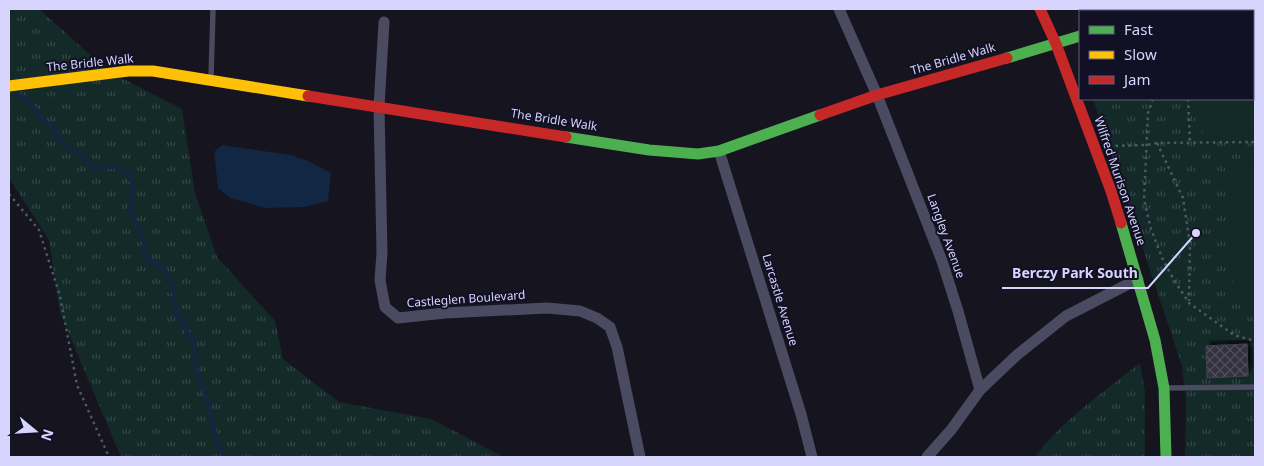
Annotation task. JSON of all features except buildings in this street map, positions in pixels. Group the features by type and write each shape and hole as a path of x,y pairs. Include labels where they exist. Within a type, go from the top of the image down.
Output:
{"street":[{"name":"Langley Avenue","path":"839,9 877,95 942,261 980,390"},
{"name":"Wilfred Murison Avenue","path":"1040,9 1056,44 1095,146 1138,278 1155,340 1164,388 1166,457"},
{"name":"Castleglen Boulevard","path":"384,22 379,107 382,253 380,280 385,307 398,318 445,313 547,308 580,311 596,318 610,327 617,348 640,457"},
{"name":"The Bridle Walk","path":"9,86 128,71 153,71 649,150 698,154 719,151 877,95 1079,36"},
{"name":"Larcastle Avenue","path":"719,151 801,414 812,457"},
{"path":"927,457 951,430 980,390 1017,355 1066,316 1138,278"}],"lane":[{"path":"212,80 213,9"},
{"path":"1164,388 1255,387"}],"path":[{"path":"1153,100 1148,113 1144,200 1151,229 1163,260 1189,303 1234,335 1255,341"},
{"path":"1188,100 1190,143"},
{"path":"1095,146 1255,142"},
{"path":"1157,143 1183,198 1190,244 1189,303"},
{"path":"9,194 39,230 60,296 77,385 109,457"}],"green space":[{"path":"9,9 39,9 108,71 182,109 195,193 217,257 275,321 283,359 339,402 431,419 502,457 121,457 60,313 49,240 9,178"},
{"path":"1255,9 1255,457 1185,457 1186,401 1182,366 1093,100 1254,100 1254,10 1203,10"},
{"path":"1255,62 1255,134 1203,137 1202,100 1254,100"},
{"path":"1255,161 1255,302 1234,303 1225,163"},
{"path":"1140,363 1145,392 1145,457 1035,457 1071,419"}],"water":[{"path":"222,145 291,155 308,161 331,173 328,201 304,207 266,208 230,198 218,188 214,152"}],"waterway":[{"path":"17,94 30,101 42,119 55,131 63,145 83,155 94,168 115,167 129,174 133,187 130,211 144,239 143,254 162,269 169,279 176,315 184,323 187,332 194,342 195,366 207,398 217,443 225,457"}],"traffic: fast":[{"path":"1156,10 1160,9"},
{"path":"1007,58 1079,36"},
{"path":"566,137 649,150 698,154 719,151 820,115"},
{"path":"1121,223 1155,340 1164,388 1166,457"}],"traffic: slow":[{"path":"9,86 128,71 153,71 308,96"}],"traffic: jam":[{"path":"1040,9 1056,44 1111,191 1121,223"},
{"path":"820,115 877,95 1007,58"},
{"path":"308,96 566,137"}],"place":[{"name":"Berczy Park South","path":"1196,233"}]}
